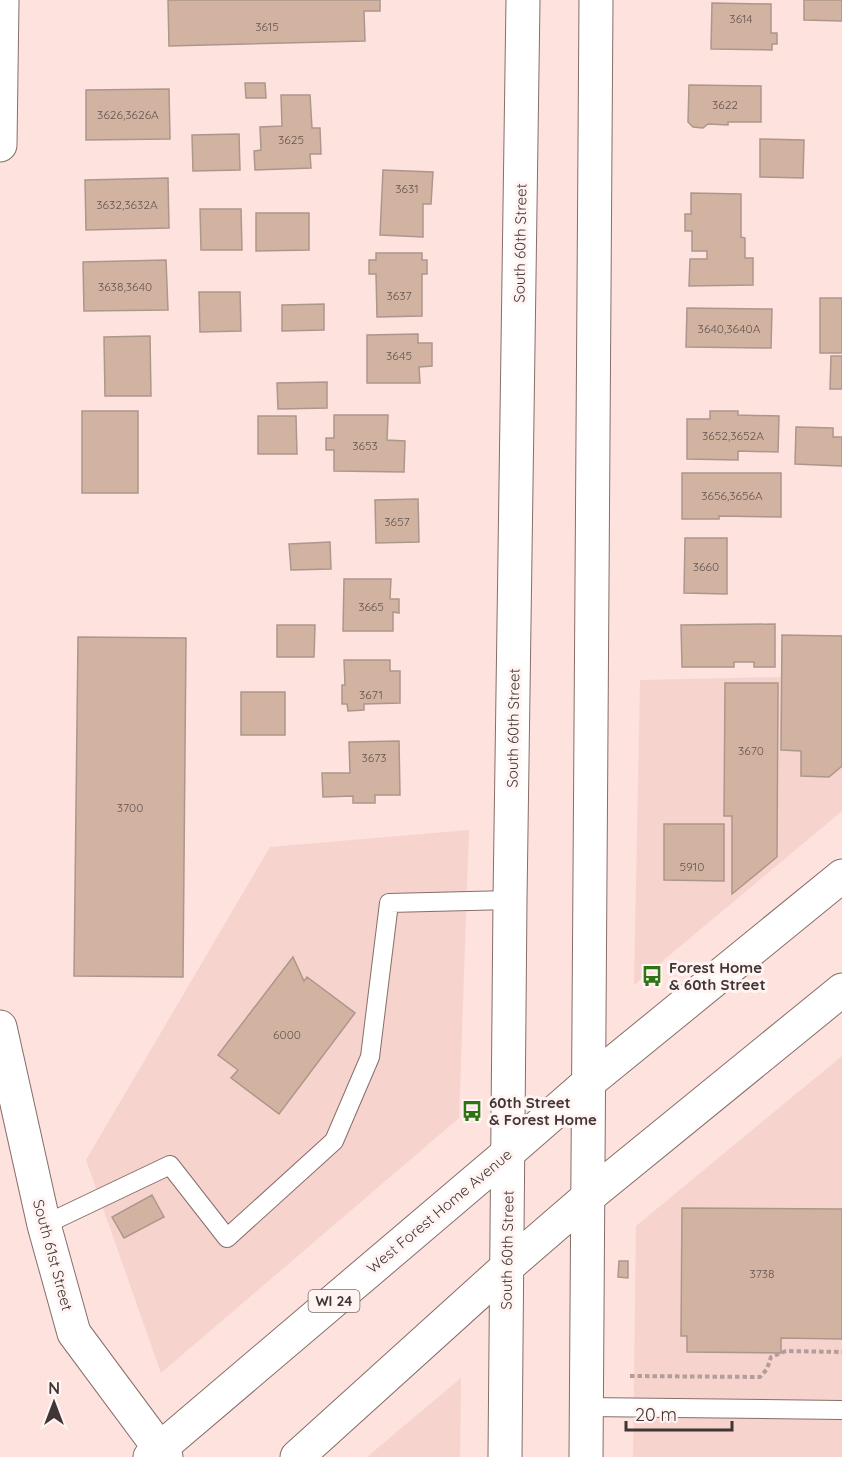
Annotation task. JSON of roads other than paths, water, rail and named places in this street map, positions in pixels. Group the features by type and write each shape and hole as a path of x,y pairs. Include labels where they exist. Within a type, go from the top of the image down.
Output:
{"main road":[{"path":"0,145 2,0"},
{"name":"South 60th Street","path":"505,1457 510,900 523,0"},
{"path":"586,1457 596,0"},
{"name":"West Forest Home Avenue","path":"158,1454 588,1083 842,876"},
{"path":"297,1457 588,1197 842,990"},
{"name":"South 61st Street","path":"0,1026 44,1225 74,1334 158,1454"}],"lane":[{"path":"44,1225 170,1165 227,1238 333,1141 370,1057 389,903 510,900"},
{"path":"586,1407 842,1410"}],"place":[{"name":"Forest Home & 60th Street","path":"652,976"},
{"name":"60th Street & Forest Home","path":"472,1111"}]}
